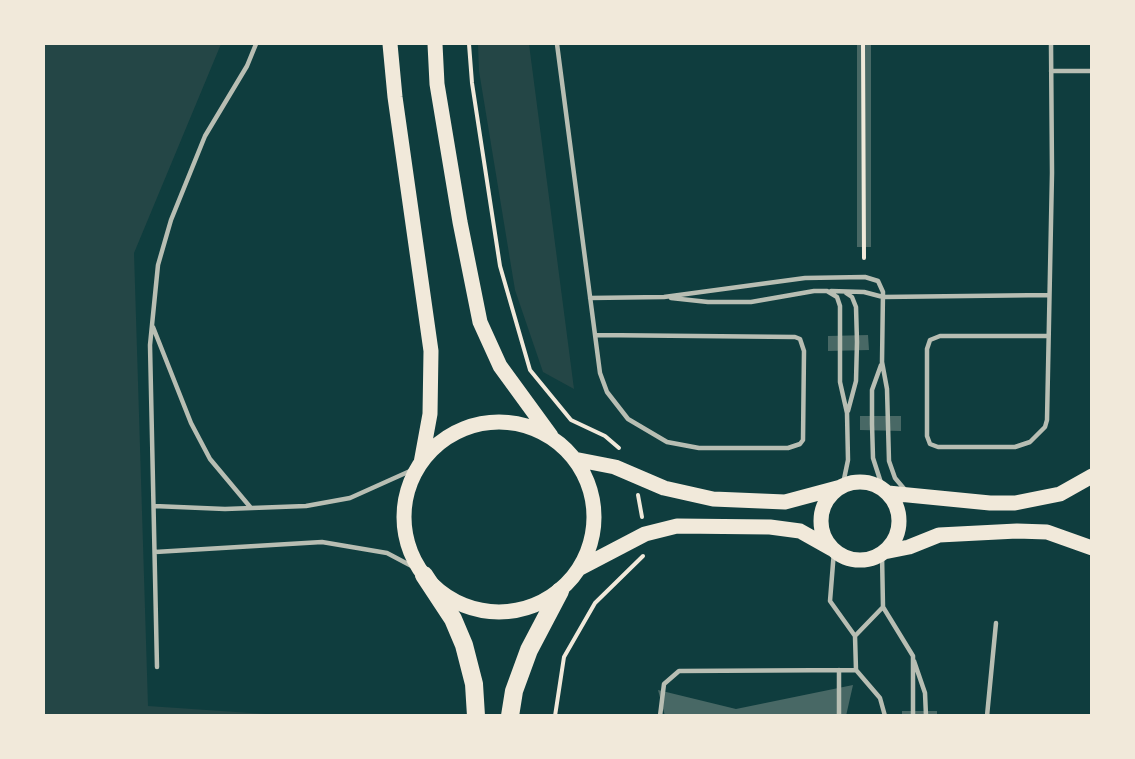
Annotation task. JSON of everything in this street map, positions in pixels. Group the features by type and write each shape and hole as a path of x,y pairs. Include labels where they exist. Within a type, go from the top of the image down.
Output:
{"highway":[{"path":"422,573 453,619 464,645 474,684 476,716"},
{"path":"510,716 514,691 529,650 560,591"}],"main road":[{"path":"390,44 431,351 430,414 420,465 405,501 404,520 412,555 422,573 452,600 488,612 526,609 560,591 580,568 588,553 595,521 590,488 574,459 553,438 500,366 480,322 460,222 437,84 435,44"},
{"path":"420,465 447,438 482,424 519,424 553,438"},
{"path":"574,459 615,467 664,488 713,499 751,502 785,502 864,482 885,491 919,497 1015,503 1060,494 1092,476"},
{"path":"833,550 825,539 821,516 831,495 842,487"},
{"path":"883,553 892,544 900,522 898,510 885,491"},
{"path":"580,568 645,534 677,526 770,527 800,531 852,560 863,561 939,535 1017,531 1047,532 1092,548"}],"lane":[{"path":"157,666 150,345 158,265 171,220 205,136 247,66 256,44"},
{"path":"557,44 600,373 607,392 628,419 667,442 699,448 788,448 800,444 803,440 804,351 800,339 795,337 596,335"},
{"path":"1048,336 940,336 930,340 927,349 927,435 930,444 939,447 1015,447 1024,445 1040,433 1047,420 1049,295 1051,44"},
{"path":"1051,71 1092,72"},
{"path":"591,298 664,297 815,277 872,278 881,285 883,297 882,362 887,389 889,461 903,489 919,497"},
{"path":"664,297 708,302 751,302 804,291 864,292 883,297 1049,295"},
{"path":"827,291 837,297 840,306 840,382 847,413 848,460 842,487"},
{"path":"842,292 852,297 856,307 855,381 847,413"},
{"path":"152,324 190,423 205,450 251,508"},
{"path":"882,362 872,390 872,424 873,458 885,491"},
{"path":"153,506 251,508 306,506 350,498 420,465"},
{"path":"155,552 321,542 387,553 422,573"},
{"path":"833,550 830,601 855,636 856,670 880,698 885,716"},
{"path":"883,553 883,607 913,656 925,693 926,716"},
{"path":"855,636 883,607"},
{"path":"987,716 996,623"},
{"path":"913,656 913,716"},
{"path":"838,716 839,670"},
{"path":"660,716 664,684 679,671 856,670"}],"path":[{"path":"469,44 472,82 500,266 530,370 571,420 605,436 627,455 635,476 645,534 646,553 595,603 564,657 555,716"},
{"path":"863,44 864,258"}],"shaded area":[{"path":"44,44 221,44 134,253 148,706 280,715 44,715"},
{"path":"478,44 529,44 574,389 543,372 515,290 479,71"}],"building":[{"path":"857,44 871,44 871,247 857,247"},
{"path":"868,335 869,350 828,351 828,336"},
{"path":"860,416 901,416 901,431 860,430"},
{"path":"853,685 846,716 665,716 658,690 736,709"},
{"path":"902,711 937,711 937,716 902,716"}]}
